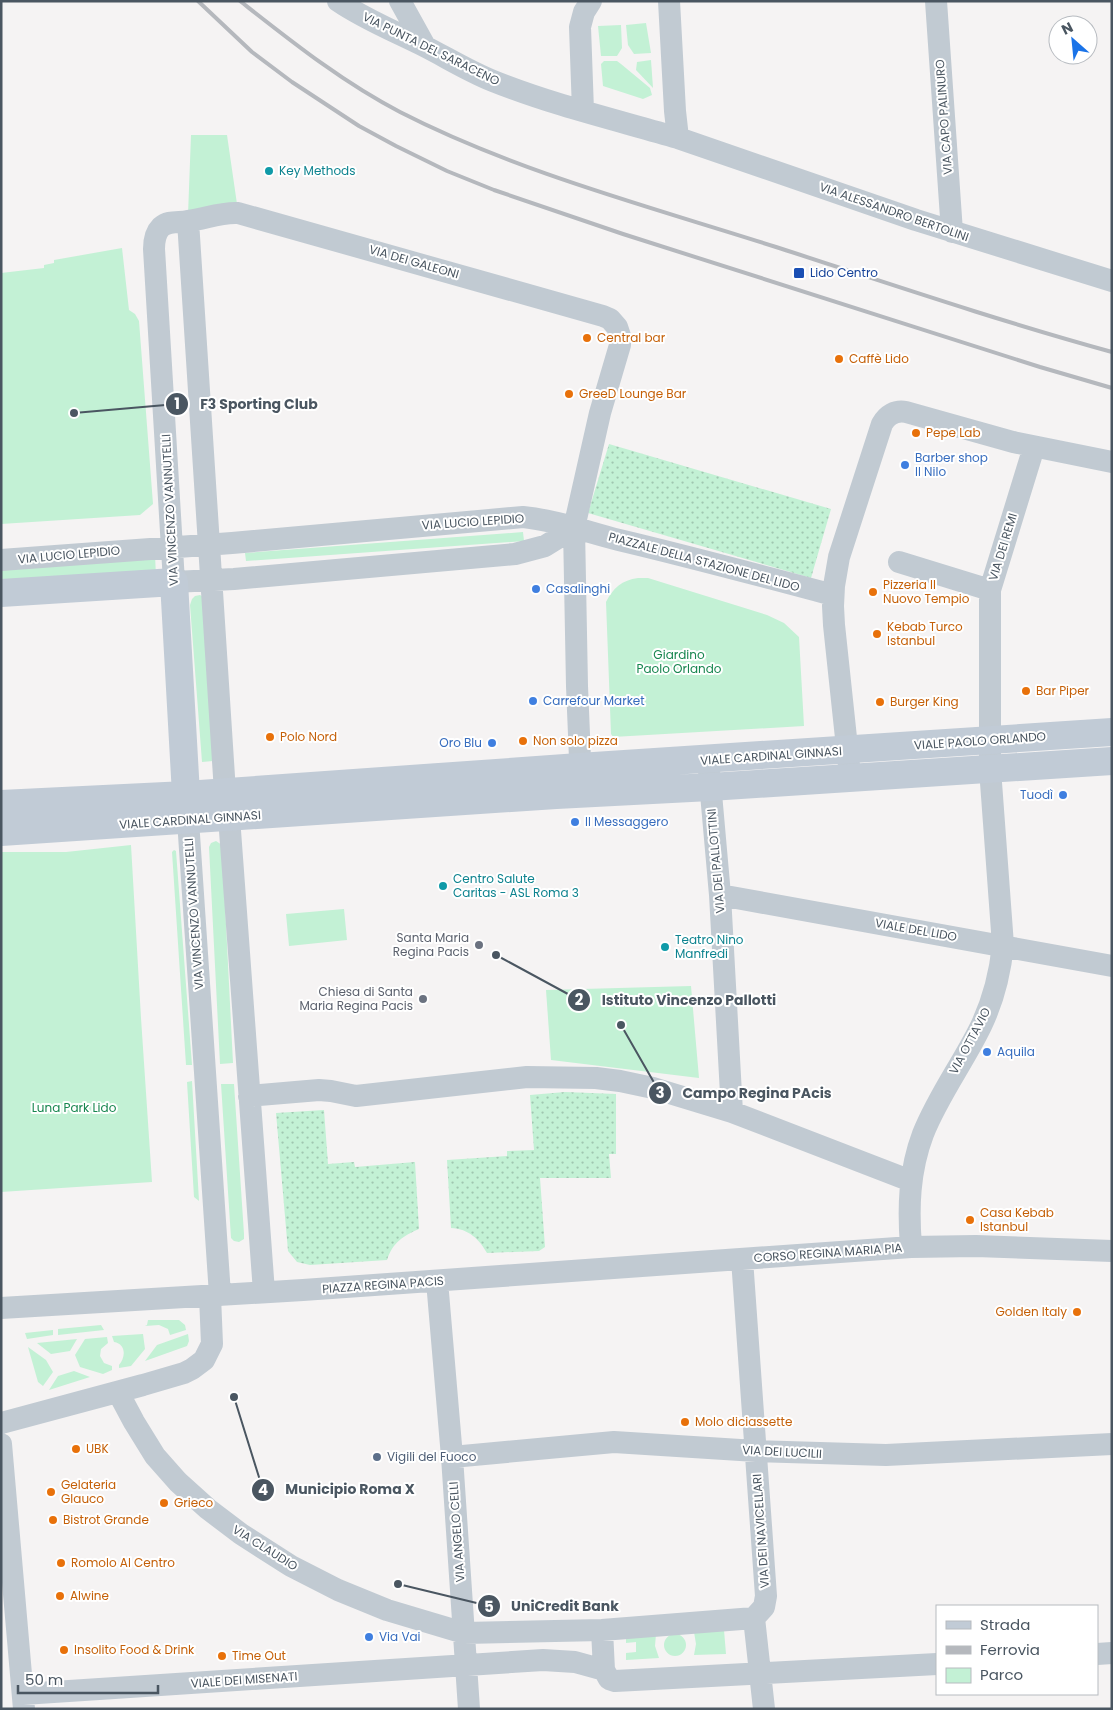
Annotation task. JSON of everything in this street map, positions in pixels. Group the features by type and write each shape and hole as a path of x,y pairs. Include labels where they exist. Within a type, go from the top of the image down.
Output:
{"street":[{"name":"VIA PUNTA DEL SARACENO","path":"338,1 367,18 492,81 583,111 678,138"},
{"path":"400,1 424,46"},
{"path":"583,111 580,27 584,12 591,1"},
{"path":"669,1 678,138"},
{"name":"VIA CAPO PALINURO","path":"936,1 952,232"},
{"name":"VIA ALESSANDRO BERTOLINI","path":"678,138 952,232 1112,281"},
{"name":"VIA DEI GALEONI","path":"188,221 221,213 238,213 607,317 620,332 620,345 600,413 574,528"},
{"path":"188,221 227,805 264,1292"},
{"name":"VIA VINCENZO VANNUTELLI","path":"1,1423 184,1373 204,1360 210,1350 212,1339 215,1296 154,243 157,232 165,224 188,221"},
{"path":"847,750 834,625 833,596 839,557 882,424 887,417 902,411 1034,447 1112,462"},
{"name":"VIA DEI REMI","path":"990,769 990,590 1034,447"},
{"name":"VIA LUCIO LEPIDIO","path":"1,560 506,518 541,519 574,528"},
{"path":"1,593 212,580 515,554 545,546 574,528"},
{"path":"574,528 579,767 582,794"},
{"name":"PIAZZALE DELLA STAZIONE DEL LIDO","path":"574,528 698,559 833,596"},
{"path":"899,562 990,590"},
{"name":"VIALE PAOLO ORLANDO","path":"847,750 1112,732"},
{"name":"VIALE CARDINAL GINNASI","path":"1,804 187,807 475,788 582,794 710,788 850,777 847,750 579,767 475,788"},
{"name":"VIA DEI PALLOTTINI","path":"708,760 720,895 732,1112"},
{"path":"850,777 1112,761"},
{"name":"VIA OTTAVIO","path":"911,1247 908,1216 911,1181 918,1151 930,1118 944,1090 978,1033 989,1007 1000,971 1003,945 990,769"},
{"name":"VIALE CARDINAL GINNASI","path":"1,832 187,807"},
{"name":"VIALE DEL LIDO","path":"720,895 1112,966"},
{"path":"249,1096 319,1090 356,1096 519,1077 596,1078 653,1088 732,1112 911,1181"},
{"name":"CORSO REGINA MARIA PIA","path":"545,1273 911,1247 976,1246 1112,1251"},
{"name":"VIA DEI NAVICELLARI","path":"742,1259 766,1596 764,1607 754,1618"},
{"name":"PIAZZA REGINA PACIS","path":"1,1308 215,1296 545,1273"},
{"name":"VIA ANGELO CELLI","path":"438,1281 469,1709"},
{"name":"VIA CLAUDIO","path":"118,1392 141,1434 166,1469 199,1502 241,1534 291,1566 338,1590 387,1610 464,1633 602,1630 754,1618"},
{"name":"VIA DEI LUCILII","path":"452,1457 614,1442 756,1451 897,1455 1112,1444"},
{"path":"1,1444 7,1575 23,1702"},
{"path":"754,1618 764,1709"},
{"path":"602,1630 604,1670"},
{"path":"1098,1654 1112,1653"},
{"name":"VIALE DEI MISENATI","path":"23,1702 466,1664 555,1660 575,1662 604,1670 609,1679 619,1682 936,1664"}],"green space":[{"path":"646,23 651,53 634,54 628,45 626,25"},
{"path":"621,25 622,48 617,56 601,56 598,26"},
{"path":"651,60 653,88 636,70 637,62"},
{"path":"604,61 617,61 650,88 652,95 643,99 603,86 601,64"},
{"path":"191,135 227,135 237,204 188,215"},
{"path":"122,248 129,310 135,314 139,321 153,504 140,515 1,524 1,273 44,268 44,265 54,263 54,260"},
{"path":"609,444 831,509 811,578 588,513"},
{"path":"523,532 524,541 246,561 245,553"},
{"path":"155,554 156,577 1,587 1,565"},
{"name":"Giardino Paolo Orlando","path":"648,578 767,615 784,623 799,637 804,726 613,737 611,734 606,602 619,586 627,581"},
{"path":"200,595 203,597 213,761 202,762 190,605 195,596"},
{"path":"216,841 222,845 233,1063 220,1064 209,847 211,843"},
{"name":"Luna Park Lido","path":"131,845 152,1182 1,1192 1,852 66,852"},
{"path":"176,851 192,1065 186,1065 172,852"},
{"path":"344,909 347,940 289,946 286,914"},
{"path":"691,986 699,1078 551,1060 546,990"},
{"path":"192,1081 199,1201 194,1197 187,1082"},
{"path":"221,1084 234,1084 244,1234 244,1239 239,1242 231,1238"},
{"path":"565,1092 616,1094 616,1154 609,1154 611,1178 540,1178 545,1247 539,1251 487,1253 481,1243 473,1236 463,1230 451,1228 447,1160 507,1156 507,1151 534,1150 530,1095"},
{"path":"324,1110 328,1164 354,1162 355,1167 415,1162 419,1229 399,1240 387,1260 310,1265 297,1262 288,1251 276,1113"},
{"path":"148,1320 179,1320 185,1325 186,1330 170,1335 168,1329 159,1325 145,1326"},
{"path":"101,1325 104,1330 58,1335 58,1329"},
{"path":"53,1330 53,1335 27,1339 25,1333"},
{"path":"143,1334 145,1349 131,1366 119,1368 124,1351 121,1345 114,1342 112,1336"},
{"path":"188,1334 189,1341 187,1346 145,1361 157,1345"},
{"path":"107,1337 108,1343 101,1349 100,1356 104,1363 112,1366 112,1370 103,1374 80,1367 75,1355 85,1339"},
{"path":"77,1339 70,1351 51,1354 37,1343"},
{"path":"28,1347 46,1360 53,1372 43,1386 38,1382"},
{"path":"74,1371 90,1377 49,1390 58,1376"},
{"path":"724,1630 726,1654 694,1655 696,1644 694,1632"},
{"path":"656,1634 655,1646 659,1658 626,1660 626,1653 636,1652 636,1642 626,1643 626,1636"},
{"path":"675,1634 683,1637 686,1645 683,1653 675,1656 667,1653 664,1645 667,1637"}],"railway":[{"path":"198,1 252,52 292,82 359,126 447,171 494,190 623,234 1040,367 1112,388"},
{"path":"240,1 317,60 358,88 400,112 491,153 537,171 633,203 985,315 1112,352"}],"place":[{"name":"Key Methods","path":"269,171"},
{"name":"Lido Centro","path":"799,273"},
{"name":"Central bar","path":"587,338"},
{"name":"Caffè Lido","path":"839,359"},
{"name":"GreeD Lounge Bar","path":"569,394"},
{"name":"F3 Sporting Club","path":"74,413"},
{"name":"Pepe Lab","path":"916,433"},
{"name":"Barber shop Il Nilo","path":"905,465"},
{"name":"Casalinghi","path":"536,589"},
{"name":"Pizzeria Il Nuovo Tempio","path":"873,592"},
{"name":"Kebab Turco Istanbul","path":"877,634"},
{"name":"Bar Piper","path":"1026,691"},
{"name":"Carrefour Market","path":"533,701"},
{"name":"Burger King","path":"880,702"},
{"name":"Polo Nord","path":"270,737"},
{"name":"Non solo pizza","path":"523,741"},
{"name":"Oro Blu","path":"492,743"},
{"name":"Tuodì","path":"1063,795"},
{"name":"Il Messaggero","path":"575,822"},
{"name":"Centro Salute Caritas - ASL Roma 3","path":"443,886"},
{"name":"Santa Maria Regina Pacis","path":"479,945"},
{"name":"Teatro Nino Manfredi","path":"665,947"},
{"name":"Istituto Vincenzo Pallotti","path":"496,955"},
{"name":"Chiesa di Santa Maria Regina Pacis","path":"423,999"},
{"name":"Campo Regina PAcis","path":"621,1025"},
{"name":"Aquila","path":"987,1052"},
{"name":"Casa Kebab Istanbul","path":"970,1220"},
{"name":"Golden Italy","path":"1077,1312"},
{"name":"Municipio Roma X","path":"234,1397"},
{"name":"Molo diciassette","path":"685,1422"},
{"name":"UBK","path":"76,1449"},
{"name":"Vigili del Fuoco","path":"377,1457"},
{"name":"Gelateria Glauco","path":"51,1492"},
{"name":"Grieco","path":"164,1503"},
{"name":"Bistrot Grande","path":"53,1520"},
{"name":"Romolo Al Centro","path":"61,1563"},
{"name":"UniCredit Bank","path":"398,1584"},
{"name":"Alwine","path":"60,1596"},
{"name":"Via Vai","path":"369,1637"},
{"name":"Insolito Food & Drink","path":"64,1650"},
{"name":"Time Out","path":"222,1656"}]}
